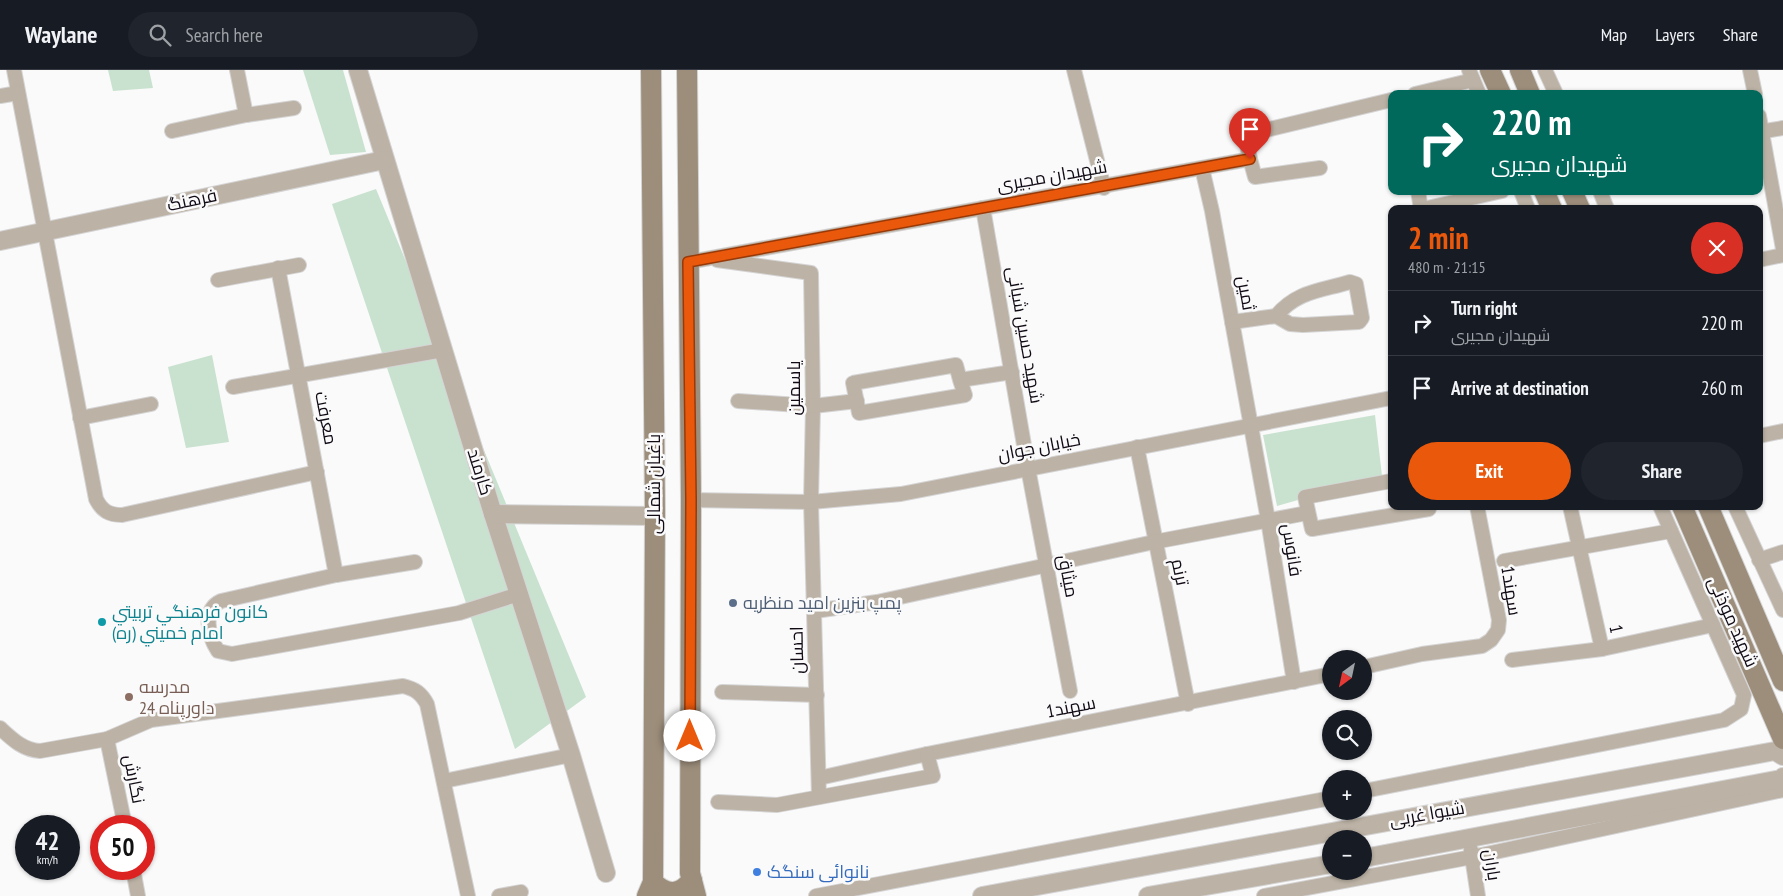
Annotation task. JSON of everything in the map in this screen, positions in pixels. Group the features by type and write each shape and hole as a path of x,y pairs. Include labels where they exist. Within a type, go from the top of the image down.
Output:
{"main road":[{"name":"باغبان شمالی","path":"650,889 655,516 651,70"},
{"name":"باغبان شمالی","path":"687,70 697,260 691,500 694,888"},
{"path":"1520,70 1528,90"},
{"path":"1477,73 1496,90"},
{"name":"شهید موذنی","path":"1684,510 1783,739"},
{"name":"شهید موذنی","path":"1710,510 1783,681"},
{"path":"650,889 673,893 694,888"}],"street":[{"path":"14,70 96,499 106,512 122,515 317,472"},
{"path":"237,70 246,115"},
{"name":"کارمند","path":"358,70 493,514 571,754 606,872"},
{"path":"1074,70 1103,187"},
{"path":"1545,70 1554,90"},
{"path":"1750,70 1754,90"},
{"path":"1427,90 1477,73 1479,90"},
{"path":"0,96 18,93"},
{"path":"1320,168 1255,177 1245,135 1388,101"},
{"path":"172,131 246,115 294,108"},
{"path":"1763,131 1783,128"},
{"path":"1763,147 1783,249"},
{"name":"شهیدان مجیری","path":"697,260 1250,159"},
{"name":"فرهنگ","path":"0,241 384,160"},
{"name":"ثمین","path":"1202,168 1250,425"},
{"path":"1440,205 1484,195"},
{"name":"شهید حسین شبانی","path":"984,208 1028,468"},
{"path":"1763,259 1783,254"},
{"name":"یاسمین","path":"697,260 811,273 813,406 811,502"},
{"path":"218,280 299,265"},
{"name":"معرفت","path":"278,268 336,575"},
{"path":"1232,322 1276,316 1290,324 1303,325 1359,322 1362,318 1356,284 1350,282 1298,296 1287,302 1276,316"},
{"path":"233,387 443,350"},
{"path":"956,366 960,380 965,395 859,413 853,383 956,366"},
{"path":"960,380 1012,372"},
{"name":"خیابان جوان","path":"691,500 811,502 901,494 1388,399"},
{"path":"738,401 813,406 857,401"},
{"path":"80,418 150,404"},
{"name":"فانوس","path":"1250,425 1268,520 1294,682"},
{"path":"1763,435 1783,430"},
{"name":"ترنم","path":"1138,447 1154,542 1188,704"},
{"name":"میثاق","path":"1028,468 1070,691"},
{"path":"1388,482 1305,497 1312,529 1422,510"},
{"name":"احسان","path":"811,502 820,797"},
{"name":"1سهند","path":"1372,665 1422,654 1482,646 1491,640 1498,630 1499,620 1477,510"},
{"name":"1","path":"1571,510 1602,649 1713,625"},
{"path":"1372,789 1724,720 1741,709 1744,695 1662,510"},
{"path":"1738,510 1783,610"},
{"path":"815,611 877,602 1046,564 1308,513"},
{"path":"493,514 655,516"},
{"path":"1504,561 1671,531"},
{"path":"1759,560 1783,552"},
{"path":"415,562 336,575 215,604 210,609 208,617 214,644 218,651 232,654 459,612 519,594"},
{"path":"1718,588 1741,583"},
{"path":"1512,660 1602,649"},
{"name":"1سهند","path":"819,778 927,754 1188,704 1322,676"},
{"path":"0,728 16,743 31,750 49,750 107,739 151,720 404,686 414,689 422,695 427,704 468,896"},
{"path":"722,692 817,695"},
{"name":"نگارش","path":"107,739 122,815"},
{"name":"شیوا غربی","path":"982,896 1775,751 1783,756"},
{"path":"444,782 571,754"},
{"path":"718,802 776,805 933,776 927,754"},
{"path":"1264,896 1472,857 1782,782"},
{"name":"شیوا غربی","path":"1372,857 1782,782"},
{"path":"816,896 1322,800"},
{"name":"باران","path":"1469,839 1478,896"},
{"path":"1148,896 1322,866"},
{"path":"135,880 138,896"},
{"path":"499,896 521,892"}],"green space":[{"path":"108,70 149,70 153,88 113,91"},
{"path":"303,70 343,70 366,152 330,155"},
{"path":"376,189 586,697 515,749 332,204"},
{"path":"212,355 229,442 186,448 168,367"},
{"path":"1375,415 1382,476 1277,506 1263,435"}],"place":[{"name":"پمپ بنزین امید منظریه","path":"733,603"},
{"name":"كانون فرهنگي تربيتي امام خميني (ره)","path":"102,622"},
{"name":"مدرسه داورپناه 24","path":"129,697"},
{"name":"نانوائی سنگک","path":"757,872"}],"route":[{"path":"690,736 691,500 688,262 1250,159"}]}
